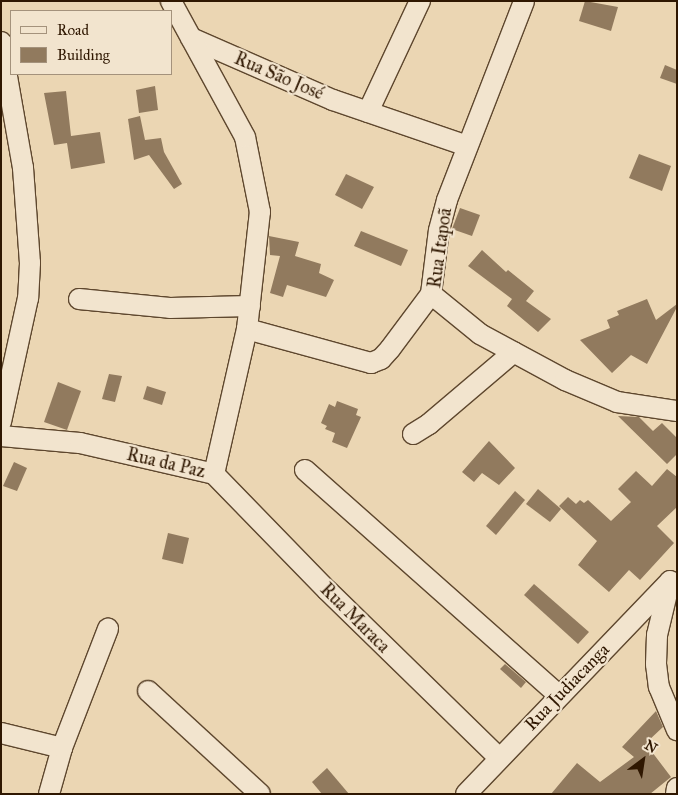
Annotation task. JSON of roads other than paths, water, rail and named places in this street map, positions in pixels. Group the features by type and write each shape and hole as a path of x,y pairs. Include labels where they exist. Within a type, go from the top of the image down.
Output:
{"street":[{"name":"Rua da Paz","path":"1,436 80,443 214,474 247,330 260,219 254,172 245,137 171,1"},
{"path":"368,112 420,1"},
{"name":"Rua Itapoã","path":"524,1 467,146 439,230 431,294 480,334 565,380 617,402 677,411"},
{"name":"Rua São José","path":"191,38 368,112 467,146"},
{"path":"1,42 23,168 30,263 28,298 1,422"},
{"path":"247,330 371,363 381,359 390,349 431,294"},
{"path":"79,299 170,308 250,306"},
{"path":"413,434 429,424 514,352"},
{"path":"305,470 558,696"},
{"name":"Rua Maraca","path":"214,474 327,590 499,758"},
{"path":"673,578 657,635 656,664 659,687 677,730"},
{"name":"Rua Judiacanga","path":"466,794 673,578"},
{"path":"49,794 62,748 108,629"},
{"path":"148,691 260,794"},
{"path":"1,733 62,748"},
{"path":"676,794 677,788"}]}
